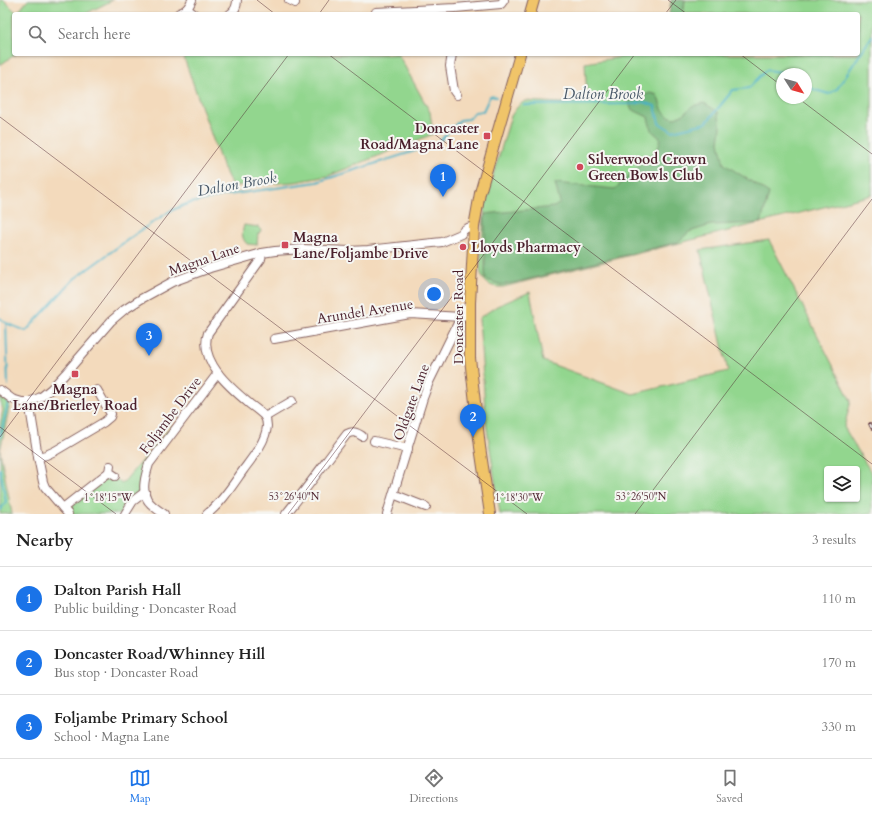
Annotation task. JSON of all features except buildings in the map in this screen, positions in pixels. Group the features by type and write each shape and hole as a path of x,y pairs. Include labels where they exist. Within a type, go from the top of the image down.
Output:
{"main road":[{"path":"531,12 534,0"},
{"name":"Doncaster Road","path":"490,514 480,447 470,358 470,303 474,232 480,193 519,56"}],"street":[{"path":"187,12 183,11 192,0"},
{"path":"376,12 455,11 501,4 504,1"},
{"path":"236,4 244,12"},
{"path":"452,56 450,66 453,93"},
{"name":"Magna Lane","path":"29,402 41,397 51,389 112,321 124,310 172,282 186,276 262,253 275,251 303,249 350,251 368,250 442,242 461,234 468,227 474,232"},
{"name":"Foljambe Drive","path":"262,253 261,259 208,333 206,340 207,351 214,368 235,391 265,417"},
{"name":"Oldgate Lane","path":"387,514 429,382 461,317 470,303"},
{"name":"Arundel Avenue","path":"274,339 410,314 461,317"},
{"name":"Foljambe Drive","path":"145,492 146,473 149,464 218,373"},
{"path":"0,390 12,399 22,402 29,402 43,482 45,487 66,511 111,471"},
{"path":"38,457 55,451 110,417 110,414 97,390"},
{"path":"207,514 217,506 256,453 266,431 267,425 265,417 292,401"},
{"path":"286,514 346,434 355,432 362,436"},
{"path":"374,441 408,449"},
{"path":"125,514 133,501 145,492 147,500 164,514"},
{"path":"393,494 426,507"}],"green space":[{"path":"0,0 4,0 16,12 12,12 13,56 0,65"},
{"path":"28,0 113,0 89,12 18,12"},
{"path":"671,0 685,0 683,12 669,12"},
{"path":"685,0 872,0 872,195 503,287 494,286 487,283 481,274 480,269 485,202 511,116 525,101 561,103 587,101 585,63 627,56 860,56 860,12 683,12"},
{"path":"183,56 399,56 430,112 433,134 328,176 295,182 232,186 221,162"},
{"path":"650,93 657,95 663,111 668,116 675,118 684,114 692,106 704,103 718,112 721,127 719,142 724,164 769,193 761,223 711,225 689,232 678,242 517,282 501,285 485,279 485,214 554,207 560,203 555,183 615,189 658,148 661,139 651,130 648,117 631,109 629,101"},
{"path":"244,225 259,227 261,231 258,234 257,245 247,244 245,242 242,235"},
{"path":"769,240 851,401 844,427 872,474 872,514 500,514 486,422 479,318 497,306 530,292 543,361 633,394 728,371 700,250"},
{"path":"0,397 10,404 0,451 0,424 3,410"},
{"path":"172,425 174,427 148,462 140,492 129,501 121,514 71,513 73,504 107,477 114,478 122,484"},
{"path":"0,451 12,514 0,514"}],"waterway":[{"name":"Dalton Brook","path":"860,54 872,36"},
{"name":"Dalton Brook","path":"812,88 829,94 837,89 859,56"},
{"name":"Dalton Brook","path":"524,105 634,104 644,102 655,106 659,123 672,131 706,123 733,90 749,88 766,70 776,71"},
{"name":"Dalton Brook","path":"0,318 6,323 26,331 74,279 170,211 187,204 221,196 317,182 437,144 460,120 469,119 475,112 483,111 490,96 496,97"},
{"path":"6,323 8,385"},
{"path":"0,437 8,403"},
{"path":"0,469 6,502 0,510"}],"railway":[{"path":"870,424 872,428"}],"place":[{"name":"Doncaster Road/Magna Lane","path":"487,136"},
{"name":"Silverwood Crown Green Bowls Club","path":"580,167"},
{"name":"Dalton Parish Hall","path":"443,197"},
{"name":"Magna Lane/Foljambe Drive","path":"285,245"},
{"name":"Lloyds Pharmacy","path":"463,247"},
{"name":"Foljambe Primary School","path":"149,356"},
{"name":"Magna Lane/Brierley Road","path":"75,374"},
{"name":"Doncaster Road/Whinney Hill","path":"473,437"}]}
